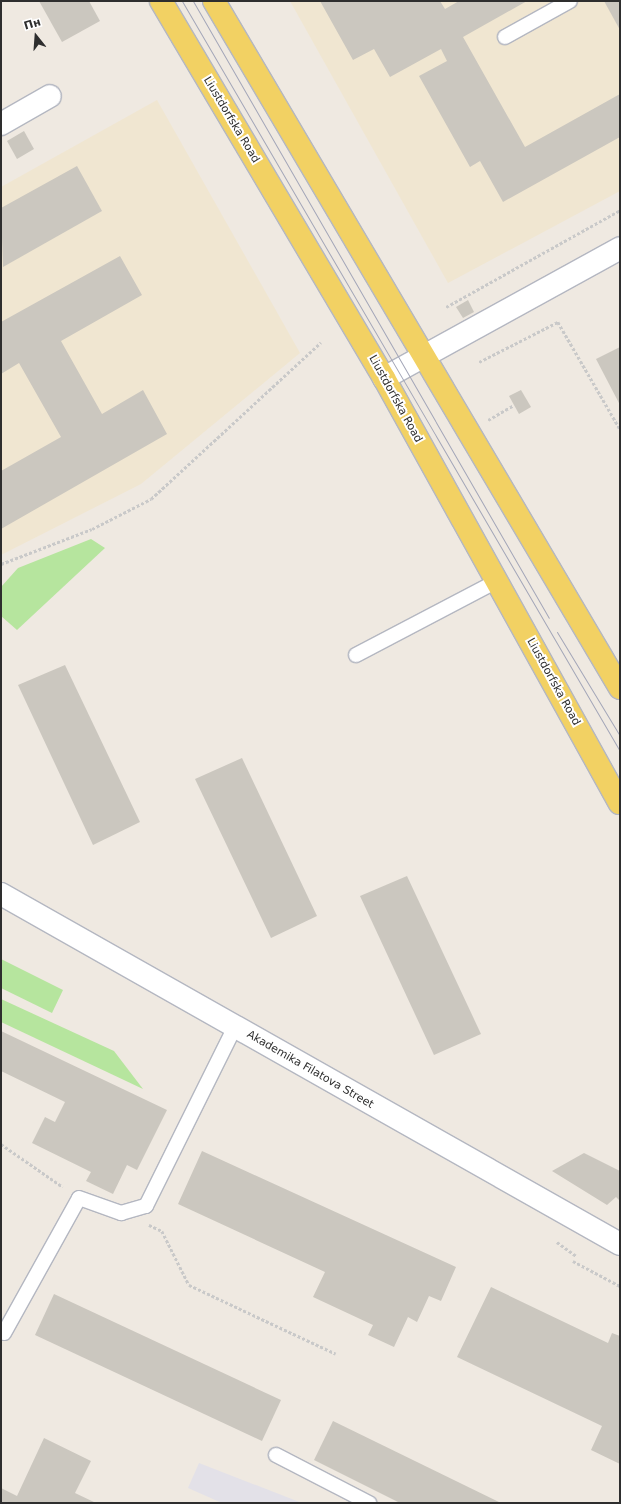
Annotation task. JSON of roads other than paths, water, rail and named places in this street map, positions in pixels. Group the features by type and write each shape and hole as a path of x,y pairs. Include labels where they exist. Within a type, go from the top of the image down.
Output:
{"main road":[{"name":"Liustdorfska Road","path":"161,1 384,378 620,803"},
{"path":"214,1 421,355 620,688"},
{"path":"1,124 50,96"},
{"path":"384,378 421,355 620,248"},
{"name":"Akademika Filatova Street","path":"1,894 620,1244"}],"lane":[{"path":"505,37 570,1"},
{"path":"356,655 497,582"},
{"path":"4,1333 79,1198 121,1213 146,1206 235,1027"},
{"path":"276,1455 369,1503"}],"tram line":[{"path":"182,1 620,751"},
{"path":"193,1 549,618"},
{"path":"557,632 620,736"}]}
